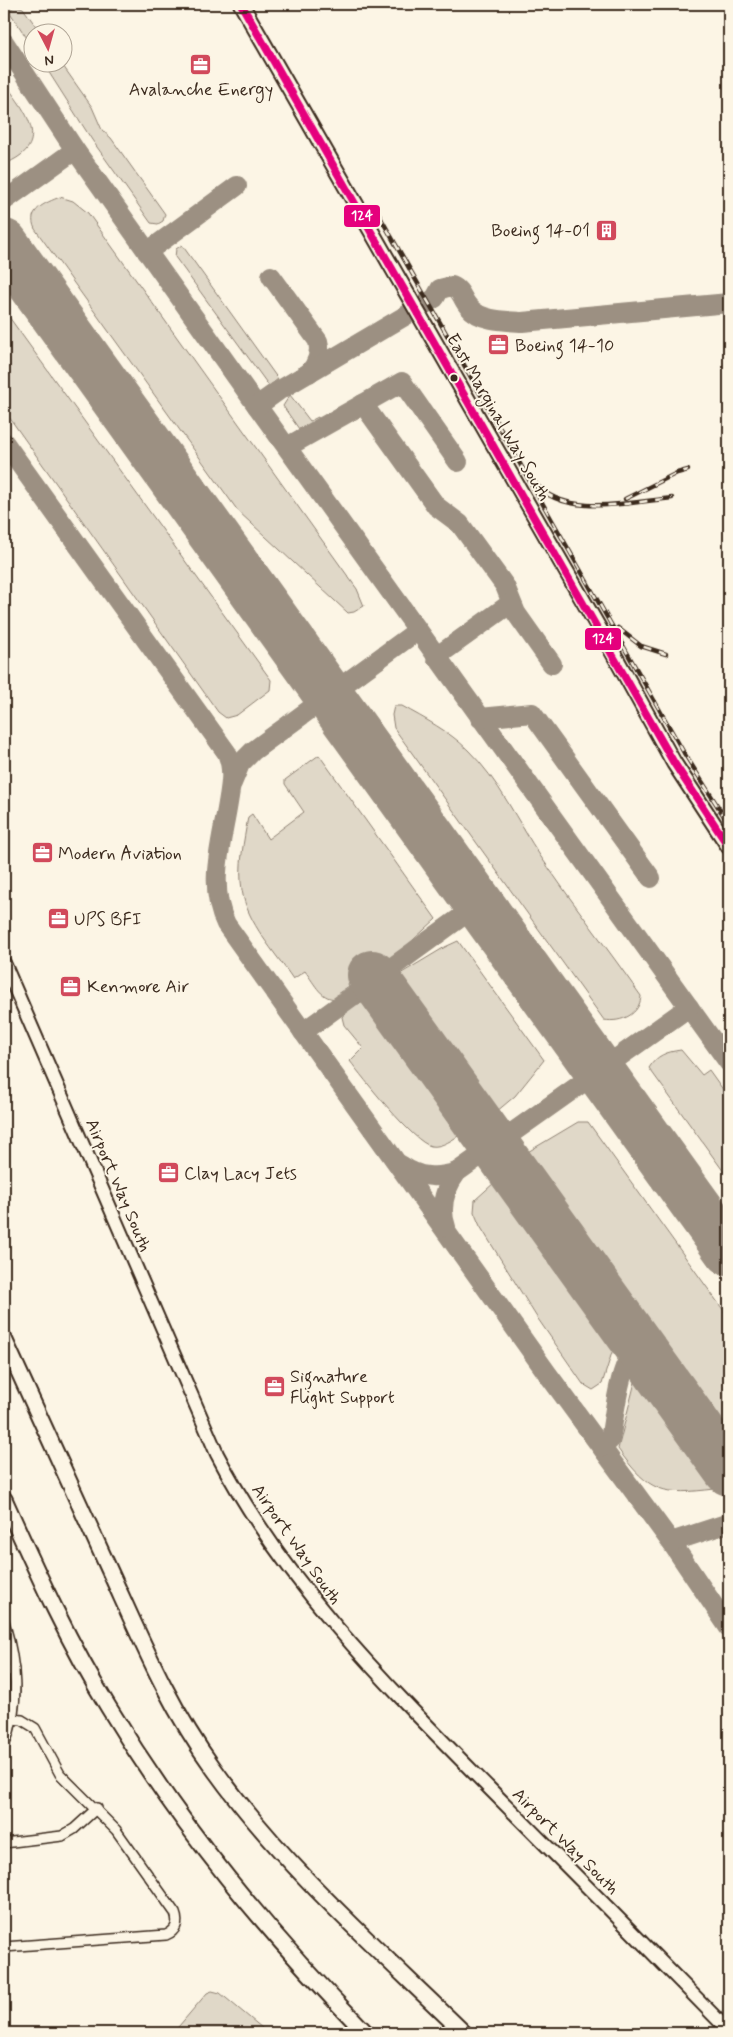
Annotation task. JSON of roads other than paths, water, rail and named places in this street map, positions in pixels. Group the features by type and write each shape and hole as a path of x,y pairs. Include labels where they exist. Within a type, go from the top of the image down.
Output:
{"highway":[{"path":"4,1338 151,1660 182,1721 213,1768 269,1838 310,1882 464,2033"},
{"path":"4,1499 80,1657 108,1707 160,1788 222,1872 271,1933 366,2033"}],"main road":[{"name":"East Marginal Way South","path":"241,4 607,642 674,763 729,847"},
{"name":"Airport Way South","path":"4,963 217,1454 256,1520 300,1583 369,1667 729,2031"}],"street":[{"path":"4,1621 16,1689 12,1719 4,1746"},
{"path":"4,1671 14,1670"},
{"path":"4,1947 166,1935 174,1929 177,1922 175,1913 135,1854 96,1808 60,1774 35,1728 22,1720 12,1719"},
{"path":"4,1843 62,1836 74,1829 96,1808"}],"railway":[{"path":"379,215 684,753 729,824"},
{"path":"625,499 677,473 688,470"},
{"path":"534,482 547,493 562,501 580,504 618,504 672,498"},
{"path":"618,628 641,646 666,654"}],"place":[{"name":"Avalanche Energy","path":"201,64"},
{"name":"Boeing 14-01","path":"606,230"},
{"name":"Boeing 14-10","path":"499,345"},
{"name":"Modern Aviation","path":"42,853"},
{"name":"UPS BFI","path":"58,919"},
{"name":"Kenmore Air","path":"71,986"},
{"name":"Clay Lacy Jets","path":"168,1173"},
{"name":"Signature Flight Support","path":"274,1386"}]}
